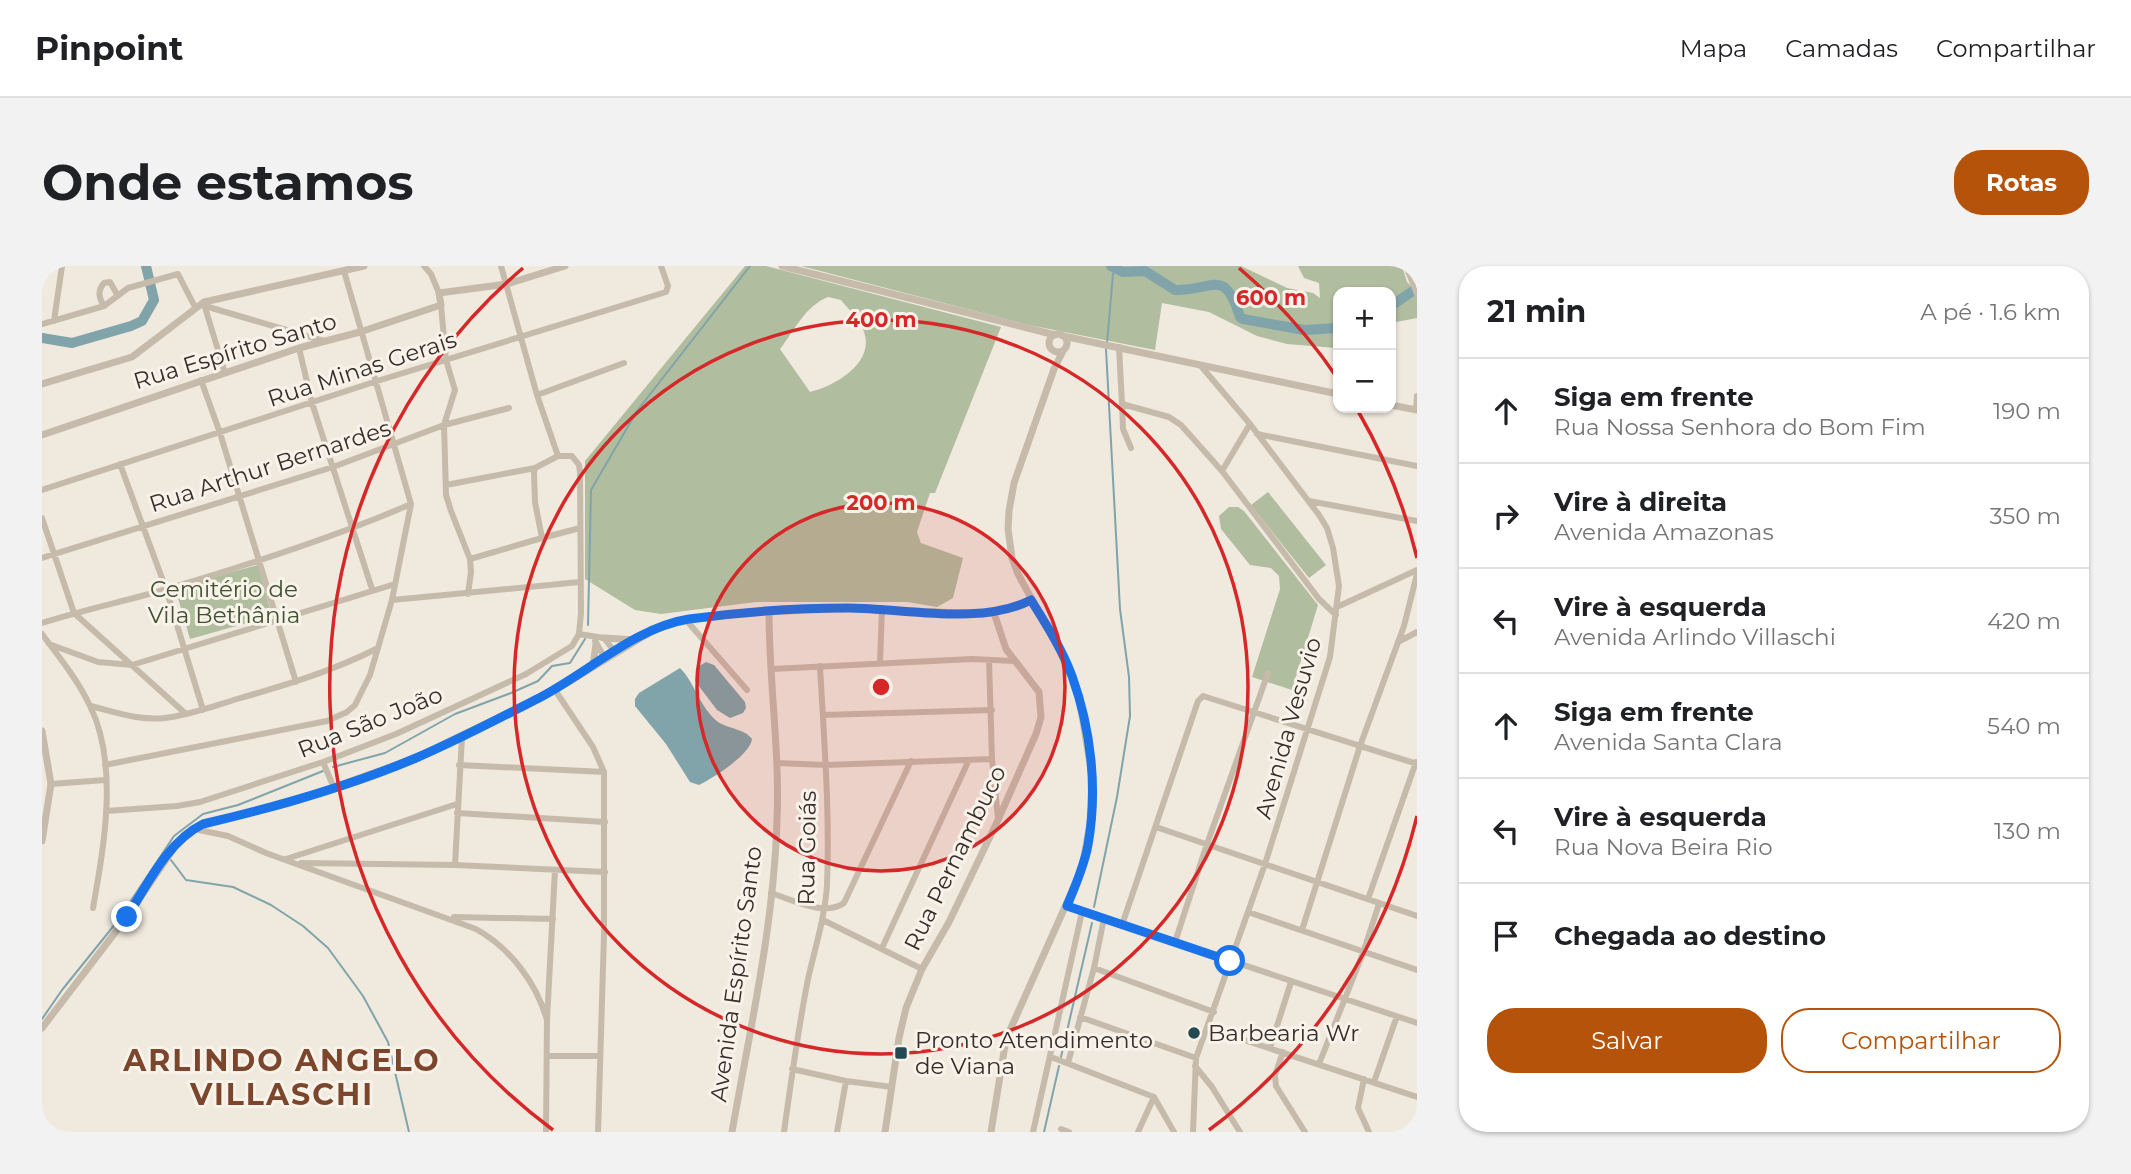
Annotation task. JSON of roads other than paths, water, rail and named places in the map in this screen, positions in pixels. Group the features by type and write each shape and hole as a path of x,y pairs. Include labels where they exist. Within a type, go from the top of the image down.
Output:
{"street":[{"path":"54,321 62,266"},
{"path":"42,384 132,357 195,307 364,266"},
{"path":"424,266 439,292 446,360 455,390 444,425 446,485 450,511 470,559 468,594"},
{"path":"501,266 537,395 558,456"},
{"path":"439,292 507,284 565,266"},
{"name":"Rua Minas Gerais","path":"42,490 374,382 666,292 668,286 661,266"},
{"path":"782,266 1036,331 1333,393"},
{"path":"1406,266 1417,294"},
{"path":"105,765 258,736 338,717 355,705 363,694 392,600 411,504 344,271"},
{"path":"42,324 104,306 140,284 178,274 195,307"},
{"path":"104,306 99,297 100,287 104,283 110,282 118,296"},
{"path":"204,304 326,341"},
{"path":"204,304 225,373"},
{"name":"Rua Espírito Santo","path":"42,435 299,348 441,306"},
{"path":"1036,331 1057,353 1089,342"},
{"path":"1054,369 1051,337 1059,335"},
{"path":"991,1132 1006,1039 1082,869 1088,845 1092,799 1089,751 1071,673 1031,600 1012,558 1008,536 1014,483 1054,369 1067,342 1059,335"},
{"path":"299,348 312,403 372,589"},
{"path":"1119,348 1123,429 1130,448"},
{"path":"537,395 624,363"},
{"name":"Avenida Vesuvio","path":"1193,1132 1196,1058 1265,864 1330,657 1339,586 1327,528 1250,424 1201,366"},
{"path":"201,380 220,433 296,682"},
{"path":"1396,406 1416,410 1417,396"},
{"path":"1122,404 1169,416 1181,425 1222,471 1319,598 1336,615"},
{"name":"Rua Arthur Bernardes","path":"42,558 333,467 444,425 509,408"},
{"path":"1222,471 1250,424"},
{"path":"1257,434 1417,466"},
{"path":"446,485 534,468 558,456 572,456 579,465 579,634 595,640 636,640"},
{"path":"120,464 166,589 203,710"},
{"path":"534,468 542,538"},
{"path":"1308,500 1417,521"},
{"path":"42,624 166,589 352,529 411,504"},
{"path":"42,518 74,613 186,714"},
{"path":"470,559 580,528"},
{"path":"1337,607 1417,572"},
{"path":"1301,930 1360,746 1404,626 1417,572"},
{"path":"392,600 580,582"},
{"path":"49,644 98,662 132,665 395,584"},
{"path":"42,1028 127,917 176,845 203,824 290,803 415,758 555,690 654,630 686,620 844,608 882,608 970,615 994,613 1031,600"},
{"path":"880,662 882,608"},
{"name":"Avenida Espírito Santo","path":"732,1132 771,893 777,823 777,763 769,612"},
{"name":"Rua Pernambuco","path":"885,1132 902,1023 922,969 949,922 998,820 1041,717 1039,692 1014,661 1002,640 994,613"},
{"path":"686,620 747,690"},
{"path":"1398,642 1417,632"},
{"path":"42,634 91,706 101,736 106,811 93,908"},
{"name":"Rua São João","path":"106,811 200,802 323,762 396,734 526,674 572,646 579,634"},
{"path":"604,638 615,652"},
{"path":"595,640 605,658"},
{"path":"593,666 595,640"},
{"path":"91,706 146,718 186,714 296,682 378,648"},
{"path":"989,660 992,759 998,820"},
{"path":"772,669 880,662 1014,661"},
{"name":"Rua Goiás","path":"783,1132 792,1069 827,886 820,666"},
{"path":"1175,942 1268,673"},
{"path":"555,690 593,747 604,772 598,1132"},
{"path":"1122,925 1198,701 1205,696 1417,763 1367,899"},
{"path":"823,715 992,710"},
{"path":"42,731 51,784 42,841"},
{"path":"455,865 462,737"},
{"path":"777,763 825,765 992,759"},
{"path":"771,893 823,909 836,909 844,903 911,761"},
{"path":"882,948 968,761"},
{"path":"323,762 334,788"},
{"path":"459,765 604,772"},
{"path":"51,784 105,780"},
{"path":"285,860 457,804"},
{"path":"457,813 605,822"},
{"path":"225,819 223,829 228,836"},
{"path":"1156,827 1417,916"},
{"path":"194,829 228,836 322,874 476,929 500,945 532,984 547,1020"},
{"path":"322,874 324,848"},
{"path":"296,863 455,865 604,872"},
{"path":"546,1132 547,1020 555,870"},
{"path":"1319,1064 1363,953 1379,904"},
{"path":"1067,906 1417,1023"},
{"path":"1034,1132 1082,912"},
{"path":"1248,912 1417,970"},
{"path":"445,917 553,919"},
{"path":"1068,1063 1094,968 1104,918"},
{"path":"822,920 922,969"},
{"path":"1094,968 1214,1012"},
{"path":"1270,1048 1291,982"},
{"path":"1374,1082 1397,1016"},
{"path":"1080,1017 1196,1058"},
{"path":"1208,1028 1417,1097"},
{"path":"1283,1052 1275,1076 1276,1086 1305,1132"},
{"path":"548,1056 600,1056"},
{"path":"1051,1057 1154,1097 1174,1132"},
{"path":"1195,1066 1212,1087 1240,1132"},
{"path":"792,1069 846,1081 892,1087"},
{"path":"1364,1079 1358,1108 1369,1132"},
{"path":"837,1132 846,1081"},
{"path":"1138,1132 1154,1097"},
{"path":"1061,1129 1069,1132"}],"water":[{"path":"706,662 714,665 745,702 743,713 730,718 717,710 695,681 696,668"},
{"path":"680,668 702,703 718,722 745,733 752,739 738,759 699,785 690,782 666,744 635,706 639,693"}],"waterway":[{"path":"42,338 72,343 142,321 154,300 146,266"},
{"path":"588,625 591,490 637,411 750,266"},
{"path":"1111,266 1123,272 1145,271 1175,290 1223,286 1229,291 1243,319 1304,330 1333,328"},
{"path":"1107,343 1113,274 1116,270"},
{"path":"1396,303 1417,288"},
{"path":"1094,907 1117,797 1130,716 1129,677 1120,609 1106,349"},
{"path":"333,767 385,753 455,714 538,681 552,666 570,663 585,639"},
{"path":"42,1019 116,923 174,836 203,814 238,805 323,771"},
{"path":"171,860 186,880 233,887 271,905 303,926 328,948 363,996 388,1042 409,1132"},
{"path":"1061,1057 1092,923"},
{"path":"1044,1132 1059,1066"}],"place":[{"name":"Barbearia Wr","path":"1194,1033"},
{"name":"Pronto Atendimento de Viana","path":"901,1053"}],"district":[{"name":"ARLINDO ANGELO VILLASCHI","path":"282,1078"}],"park label":[{"name":"Cemitério de Vila Bethânia","path":"224,602"}]}
